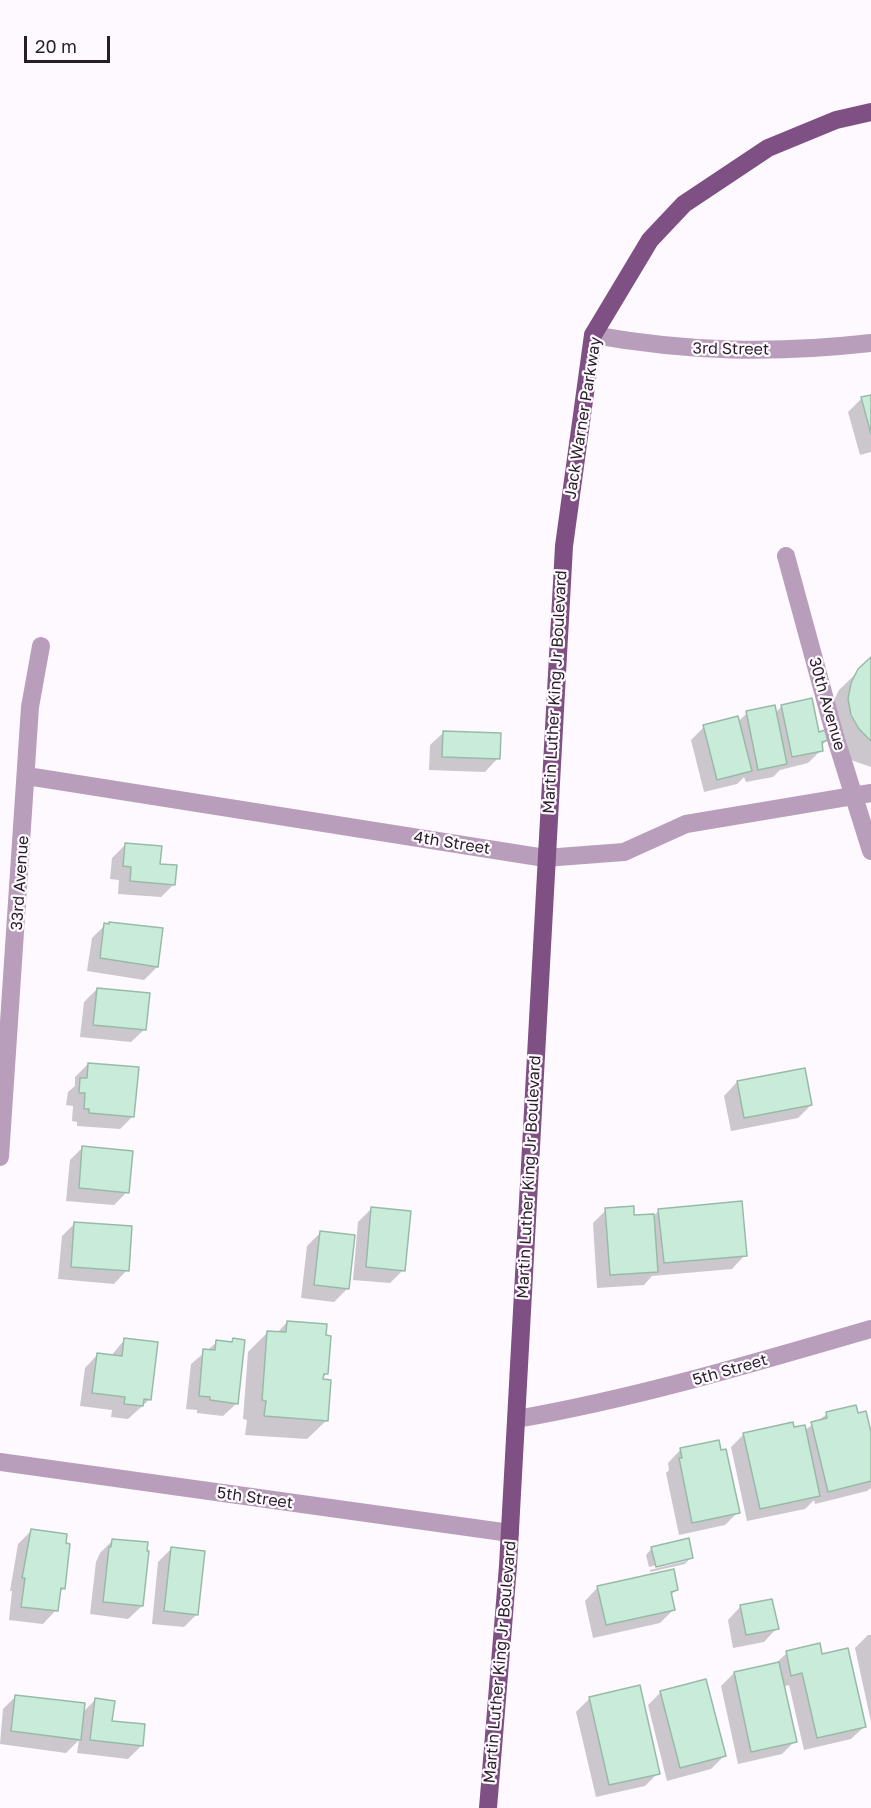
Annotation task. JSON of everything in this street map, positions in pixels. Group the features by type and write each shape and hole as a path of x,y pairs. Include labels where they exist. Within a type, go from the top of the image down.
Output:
{"main road":[{"name":"Jack Warner Parkway","path":"564,546 592,335 650,240 684,204 768,148 836,120 871,112"},
{"name":"Martin Luther King Jr Boulevard","path":"488,1808 517,1419 545,858 564,546"}],"street":[{"name":"3rd Street","path":"592,335 658,346 718,350 809,350 871,343"},
{"name":"30th Avenue","path":"786,556 836,736 863,795 871,851"},
{"name":"33rd Avenue","path":"0,1157 30,707 41,646"},
{"name":"4th Street","path":"27,776 545,858 624,852 686,824 863,795"},
{"name":"5th Street","path":"517,1419 573,1409 686,1382 871,1329"},
{"name":"5th Street","path":"0,1462 510,1533"}],"building":[{"path":"871,395 871,434 861,397"},
{"path":"871,657 871,741 859,729 851,715 848,699 851,683 858,669"},
{"path":"812,698 819,732 825,730 829,740 822,742 823,751 792,757 781,705"},
{"path":"775,705 787,764 758,770 746,711"},
{"path":"738,716 752,771 717,780 703,725"},
{"path":"443,731 501,733 500,759 442,757"},
{"path":"125,843 162,846 160,864 177,865 175,885 130,881 131,867 123,866"},
{"path":"109,922 163,928 158,967 100,958 104,923 109,924"},
{"path":"97,988 150,993 146,1030 93,1025"},
{"path":"88,1063 139,1067 134,1117 89,1113 89,1109 84,1109 85,1093 79,1093 80,1078 87,1078"},
{"path":"805,1068 812,1105 744,1118 737,1081"},
{"path":"82,1146 133,1151 129,1193 79,1188"},
{"path":"742,1201 747,1256 664,1263 658,1209"},
{"path":"634,1206 634,1215 654,1214 658,1272 610,1275 605,1208"},
{"path":"371,1207 411,1211 405,1271 366,1267"},
{"path":"74,1222 132,1226 129,1271 71,1267"},
{"path":"320,1231 355,1235 349,1289 314,1285"},
{"path":"287,1321 327,1324 326,1335 331,1336 328,1374 324,1374 323,1379 331,1380 328,1421 264,1416 266,1401 262,1400 267,1331 286,1332"},
{"path":"124,1338 158,1342 151,1400 144,1399 143,1406 124,1404 125,1397 92,1393 97,1353 122,1356"},
{"path":"233,1338 245,1340 238,1404 199,1396 203,1349 215,1350 216,1340 232,1342"},
{"path":"856,1405 858,1413 866,1411 871,1432 871,1481 828,1492 811,1422 827,1418 826,1412"},
{"path":"793,1422 794,1427 805,1425 820,1496 760,1509 743,1433"},
{"path":"719,1440 721,1450 726,1449 740,1513 692,1523 679,1458 682,1458 680,1448"},
{"path":"31,1529 67,1534 66,1543 70,1544 65,1589 61,1588 58,1611 21,1607 25,1578 22,1578"},
{"path":"689,1538 693,1558 656,1567 651,1547"},
{"path":"112,1539 148,1542 143,1606 103,1602 109,1547 111,1547"},
{"path":"171,1547 205,1551 198,1615 164,1611"},
{"path":"674,1569 678,1590 671,1592 675,1610 606,1625 597,1586"},
{"path":"772,1599 779,1629 746,1635 740,1605"},
{"path":"820,1643 822,1654 848,1648 866,1727 817,1738 802,1673 791,1676 786,1651"},
{"path":"779,1662 797,1742 751,1752 734,1672"},
{"path":"706,1679 726,1756 680,1768 660,1691"},
{"path":"640,1685 660,1774 609,1785 589,1697"},
{"path":"15,1695 85,1703 81,1740 11,1731"},
{"path":"95,1698 115,1701 112,1721 145,1724 143,1746 90,1740"}]}
